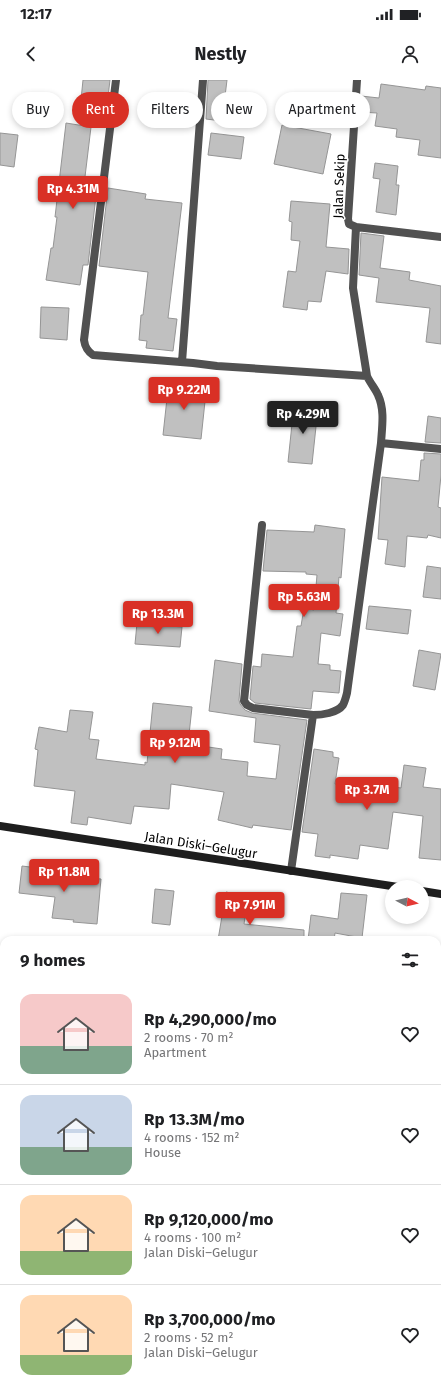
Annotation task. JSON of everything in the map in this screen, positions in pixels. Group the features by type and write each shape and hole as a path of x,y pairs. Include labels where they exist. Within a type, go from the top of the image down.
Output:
{"main road":[{"name":"Jalan Diski–Gelugur","path":"0,826 385,885"},
{"path":"429,892 441,894"}],"street":[{"path":"116,80 85,332 85,347 89,352 93,355 217,366 367,376"},
{"path":"182,362 203,80"},
{"name":"Jalan Sekip","path":"357,80 348,219 349,224 356,227 441,237"},
{"path":"262,525 244,701 253,708 313,715 320,715 338,709 344,704 347,693 381,443 381,402 378,393 369,382 367,376 353,288 356,227"},
{"path":"381,443 441,450"},
{"path":"291,871 313,715"}],"building":[{"path":"83,80 110,80 109,92 82,92"},
{"path":"208,80 227,80 226,92 211,92 211,120 206,119"},
{"path":"381,84 425,90 426,86 441,88 441,158 418,155 420,140 396,137 397,129 375,126 377,113 370,113 370,97 379,98"},
{"path":"66,123 72,124 72,128 91,128 84,185 97,187 88,265 83,265 80,285 46,280 51,248 53,248 57,217 55,217"},
{"path":"281,128 298,128 331,134 323,174 274,164"},
{"path":"0,133 18,135 14,167 0,165"},
{"path":"211,133 244,137 241,159 208,155"},
{"path":"375,163 398,166 396,185 399,185 396,215 376,212 380,179 373,178"},
{"path":"108,188 146,194 145,199 182,203 168,318 177,319 173,351 146,348 147,341 139,340 141,315 143,315 148,272 99,266"},
{"path":"291,201 330,204 326,247 349,249 348,274 326,271 321,302 308,301 307,310 283,307 288,271 296,272 300,241 291,240 292,222 289,221"},
{"path":"361,233 384,236 380,268 410,272 409,280 441,286 441,344 426,342 430,308 376,302 379,278 359,275"},
{"path":"41,307 69,308 67,340 40,338"},
{"path":"169,380 195,383 195,391 206,392 201,439 163,435"},
{"path":"294,405 318,408 312,464 288,462"},
{"path":"428,416 441,418 441,443 425,442"},
{"path":"424,453 441,454 438,507 441,508 441,538 428,535 427,538 407,536 405,567 385,564 388,540 378,539 382,477 419,481 421,460 424,460"},
{"path":"315,525 345,529 341,578 339,577 336,613 343,614 340,636 321,633 318,664 330,665 330,670 341,671 339,693 313,691 311,709 255,703 250,699 253,666 261,667 262,654 293,657 297,626 301,626 304,608 314,610 317,575 306,574 306,572 263,571 267,530 314,532"},
{"path":"427,566 441,568 441,599 423,597"},
{"path":"369,606 411,610 408,634 366,629"},
{"path":"137,623 182,627 180,647 135,644"},
{"path":"419,650 441,654 435,690 413,686"},
{"path":"215,660 242,664 239,700 240,704 245,710 252,713 307,720 291,830 253,825 252,828 218,820 224,792 171,784 169,809 134,806 131,824 88,817 87,825 71,823 75,791 34,786 38,750 35,749 39,727 67,732 70,710 93,712 89,739 99,740 96,759 145,765 145,762 147,763 153,703 192,707 188,744 222,749 221,759 248,762 247,776 276,779 280,745 254,742 256,718 209,711"},
{"path":"314,749 333,752 333,757 339,758 335,784 338,784 338,787 371,790 371,784 401,788 404,765 426,768 423,787 441,789 441,860 419,858 423,816 393,812 388,849 360,845 358,859 330,855 330,858 315,856 318,834 302,832"},
{"path":"22,866 54,870 53,873 74,875 74,877 101,879 97,924 52,918 55,897 19,893"},
{"path":"155,889 174,891 170,925 152,923"},
{"path":"226,892 240,895 238,910 246,911 244,924 304,930 304,936 219,936"},
{"path":"341,893 367,895 362,936 351,936 335,933 335,936 308,936 311,915 338,919"}]}
